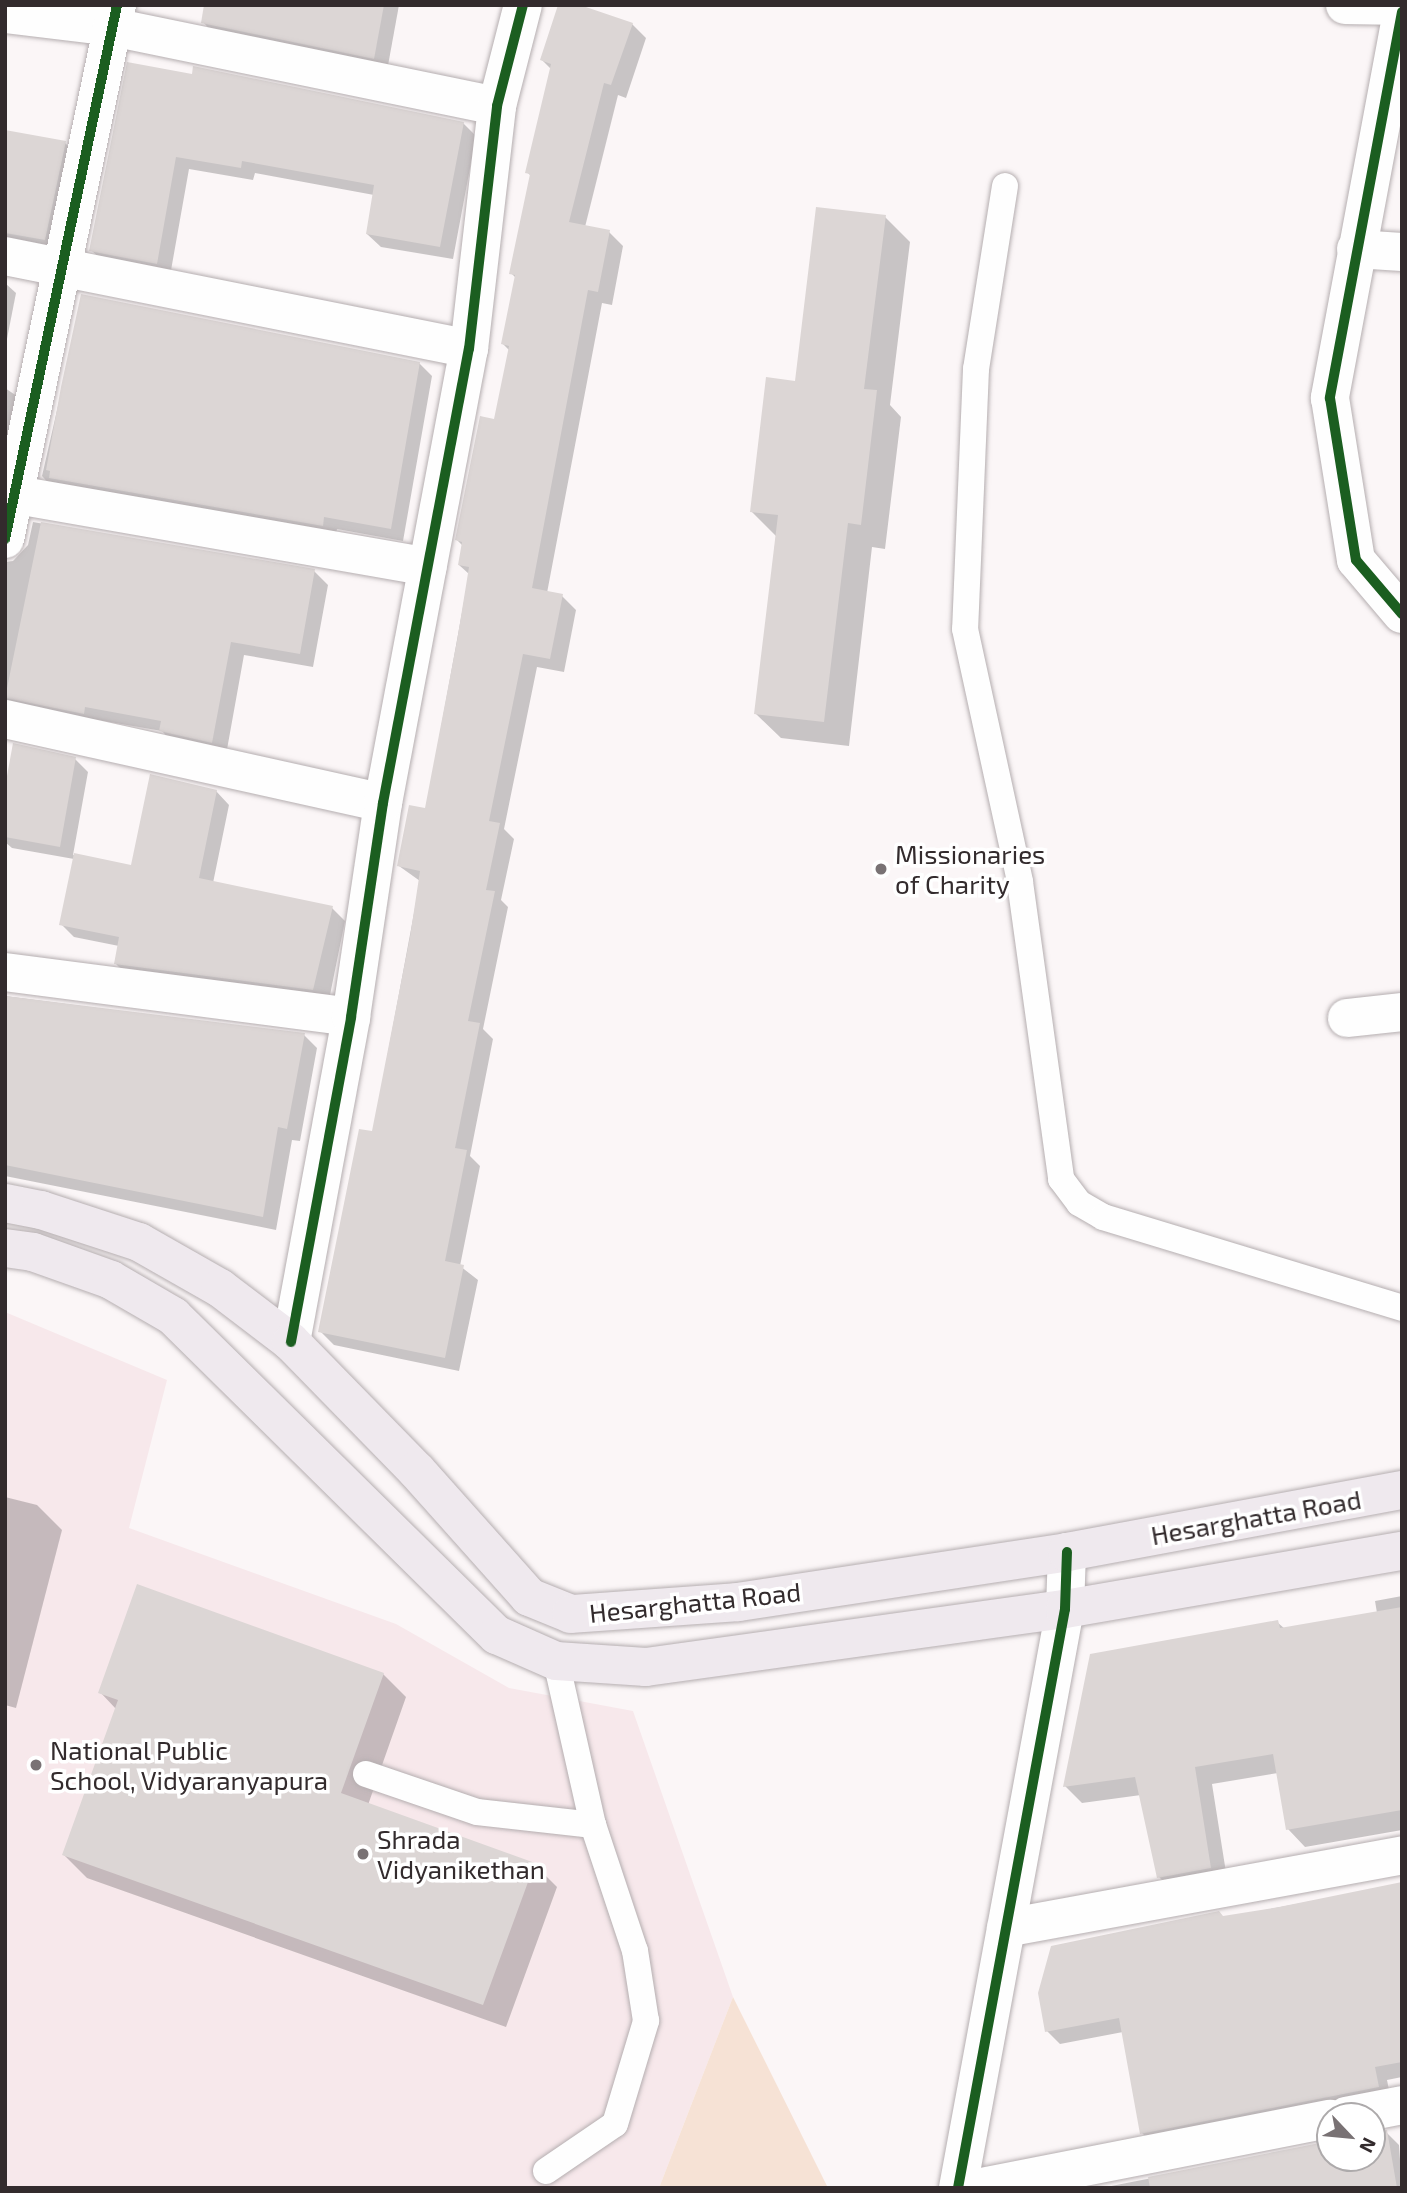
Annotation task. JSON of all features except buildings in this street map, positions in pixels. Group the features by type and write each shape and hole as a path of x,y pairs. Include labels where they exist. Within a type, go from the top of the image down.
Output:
{"main road":[{"name":"Hesarghatta Road","path":"5,1203 41,1210 139,1242 220,1288 291,1342 416,1470 529,1597 549,1609 571,1614 620,1614 738,1602 1067,1552 1402,1490"},
{"name":"Hesarghatta Road","path":"5,1248 33,1252 111,1280 173,1316 497,1635 556,1661 646,1667 1065,1609 1402,1551"}],"street":[{"path":"291,1342 351,1017 383,803 469,349 497,106 523,5"},
{"path":"1345,5 1401,21 1330,398 1356,560 1402,614"},
{"path":"5,14 115,16 497,106"},
{"path":"5,539 9,493 62,265 115,16"},
{"path":"1356,249 1402,252"},
{"path":"5,256 62,265 469,349"},
{"path":"9,493 428,567"},
{"path":"5,719 383,803"},
{"path":"5,972 351,1017"},
{"path":"1347,1018 1402,1012"},
{"path":"958,2188 1065,1609 1067,1552"},
{"path":"1006,1928 1402,1855"},
{"path":"978,2188 1316,2122"}],"lane":[{"path":"1005,186 976,369 965,629 1020,882 1061,1179 1079,1203 1103,1217 1402,1308"},
{"path":"546,2171 615,2124 646,2021 635,1951 593,1825 556,1661"},
{"path":"366,1774 477,1812 593,1825"}],"shaded area":[{"name":"Shrada Vidyanikethan","path":"5,1312 167,1380 129,1528 396,1624 509,1688 633,1711 733,1997 659,2188 5,2188"},
{"path":"733,1997 828,2188 659,2188"}],"cycle path":[{"path":"5,539 117,5"},
{"path":"291,1342 351,1017 383,803 469,349 497,106 523,5"},
{"path":"1402,12 1330,398 1356,560 1402,614"},
{"path":"958,2188 1065,1609 1067,1552"}],"place":[{"name":"Missionaries of Charity","path":"881,869"},
{"name":"National Public School, Vidyaranyapura","path":"36,1765"},
{"name":"Shrada Vidyanikethan","path":"363,1854"}]}
